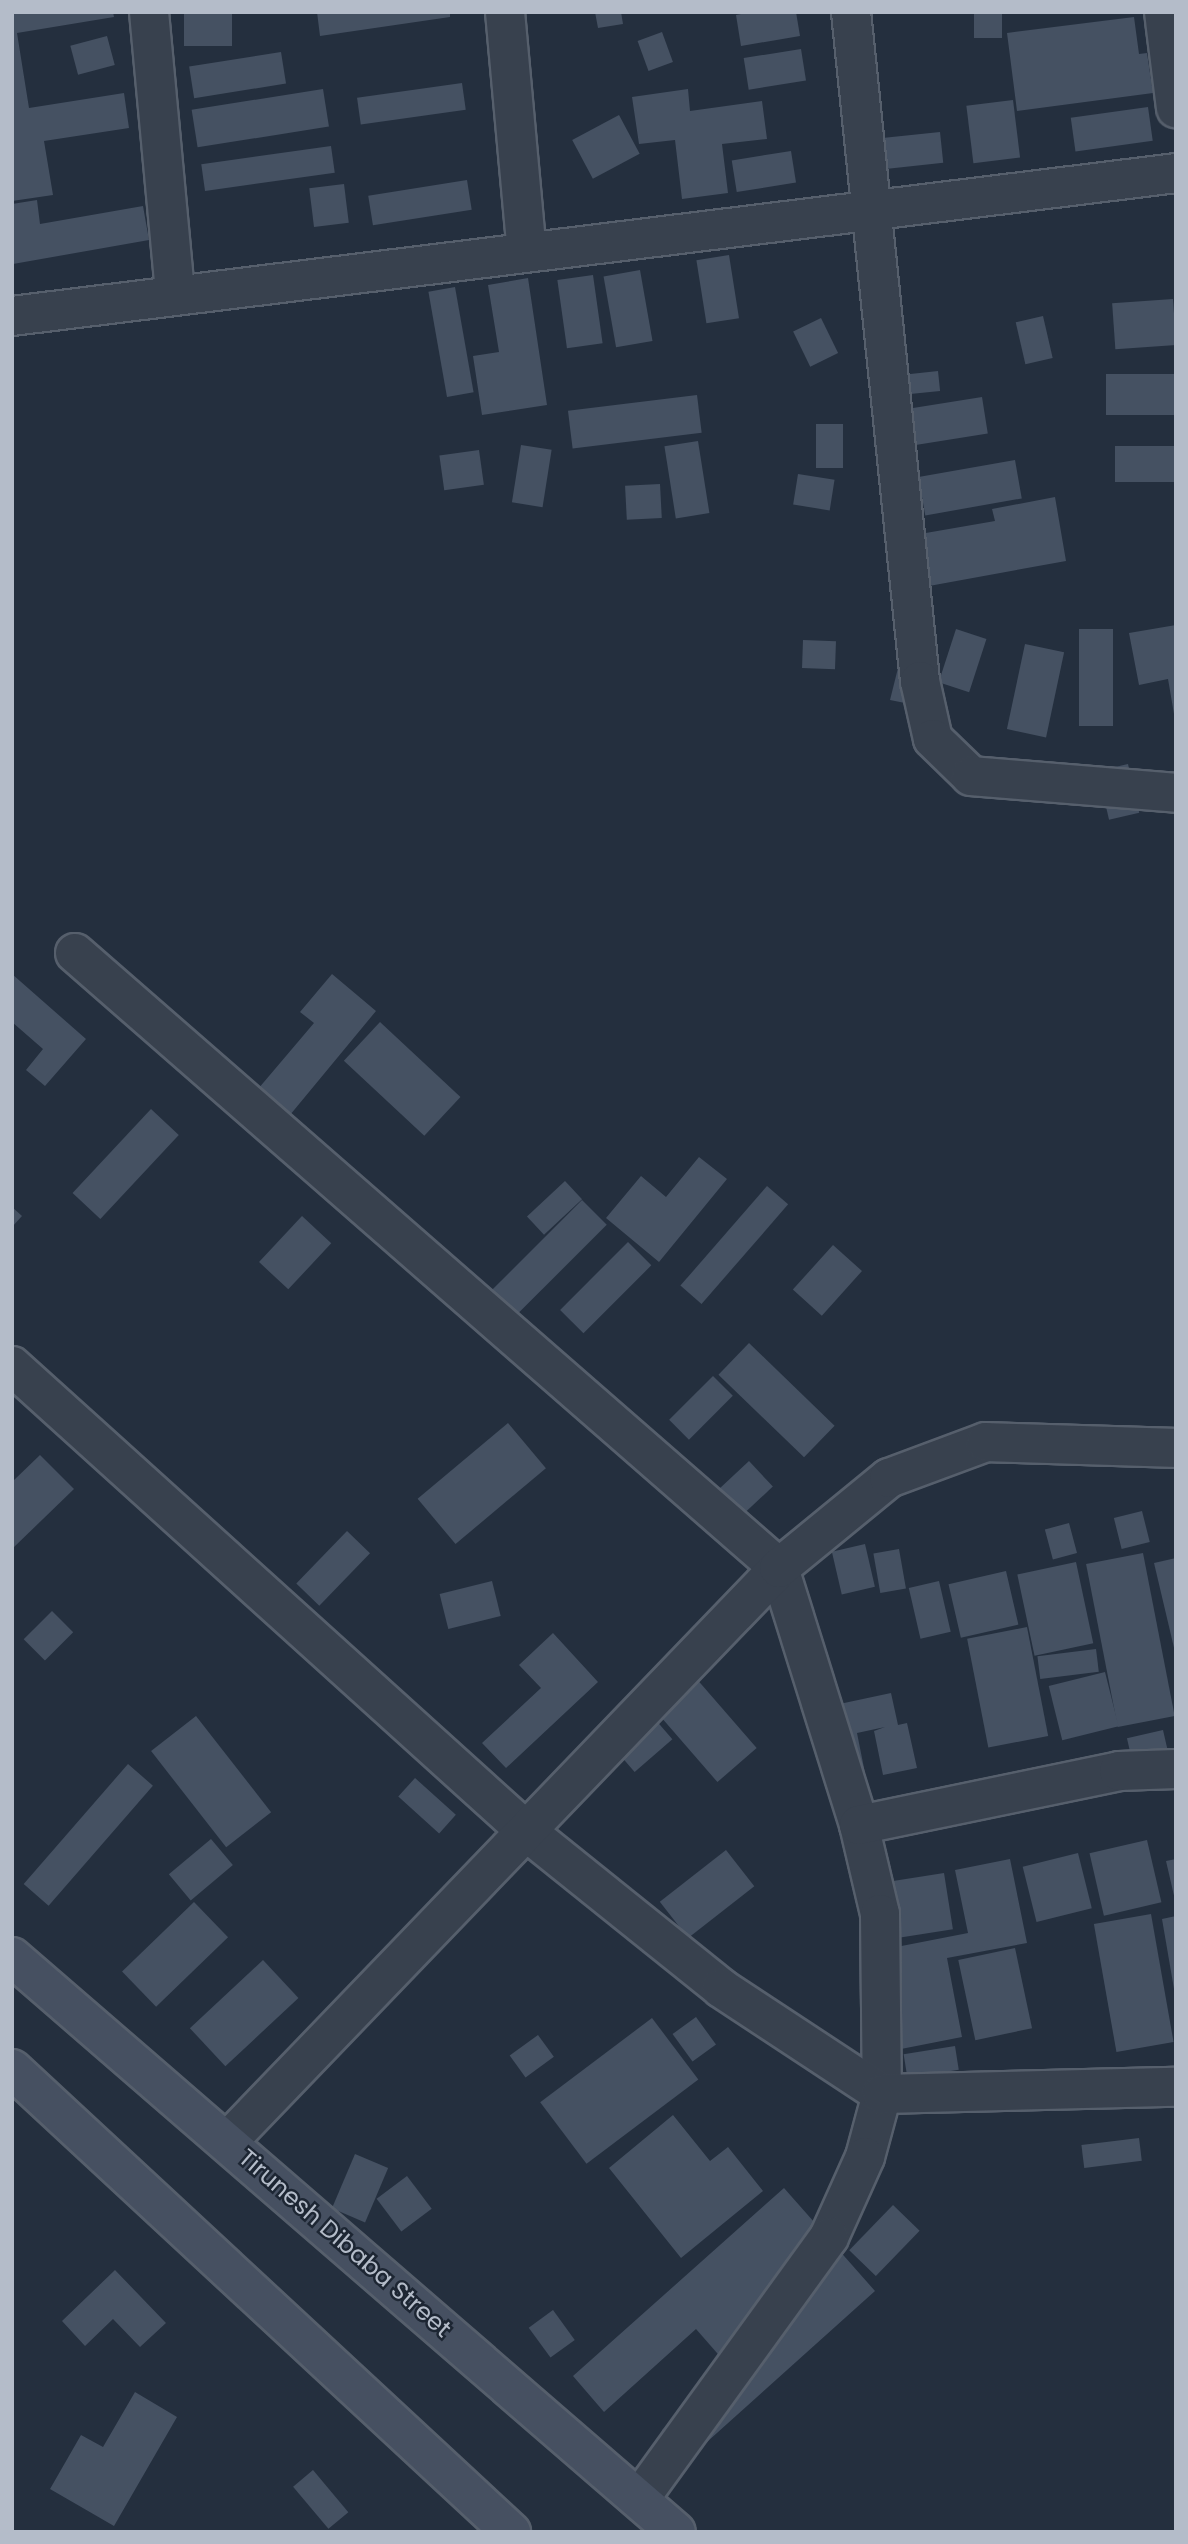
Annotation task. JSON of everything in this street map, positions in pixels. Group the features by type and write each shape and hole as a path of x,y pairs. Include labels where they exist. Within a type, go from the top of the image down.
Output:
{"main road":[{"name":"Tirunesh Dibaba Street","path":"12,1957 641,2497 676,2532"},
{"path":"12,2068 511,2532"}],"street":[{"path":"149,12 175,294"},
{"path":"505,12 527,252"},
{"path":"851,12 874,209 920,681 933,740 971,776 1176,793"},
{"path":"1164,12 1176,108"},
{"path":"12,316 1176,173"},
{"path":"75,953 779,1568 859,1825 880,1914 882,2094 865,2157 829,2237 641,2497"},
{"path":"12,1366 526,1831 720,1988 882,2094 1176,2087"},
{"path":"227,2141 779,1568 889,1478 986,1442 1176,1448"},
{"path":"859,1825 1119,1771 1176,1769"}],"building":[{"path":"12,12 113,12 114,17 17,33 29,108 124,93 129,128 44,141 53,195 12,201"},
{"path":"184,12 232,12 232,46 184,46"},
{"path":"317,12 450,12 450,17 320,36"},
{"path":"595,12 621,12 623,24 598,28"},
{"path":"751,12 796,12 800,36 741,46 736,15"},
{"path":"974,12 1002,12 1002,38 974,38"},
{"path":"1134,17 1139,54 1147,53 1153,93 1017,111 1007,33"},
{"path":"662,32 673,62 649,71 638,41"},
{"path":"107,36 115,65 78,75 70,46"},
{"path":"801,49 806,81 749,90 744,58"},
{"path":"281,52 286,84 194,98 189,67"},
{"path":"462,83 466,110 361,124 357,98"},
{"path":"323,89 329,127 198,147 192,110"},
{"path":"688,89 690,111 762,101 767,139 722,144 728,193 682,199 675,140 639,144 632,97"},
{"path":"1013,100 1020,158 973,163 966,106"},
{"path":"1148,107 1153,141 1075,152 1071,118"},
{"path":"619,115 640,154 593,179 572,140"},
{"path":"940,132 943,163 886,169 882,138"},
{"path":"331,146 335,173 205,191 201,164"},
{"path":"791,151 796,183 737,192 732,160"},
{"path":"467,180 472,210 373,225 368,196"},
{"path":"344,184 349,223 314,227 309,188"},
{"path":"37,200 40,224 143,206 149,240 13,264 12,204"},
{"path":"729,255 739,318 706,323 696,260"},
{"path":"640,270 653,341 616,347 604,276"},
{"path":"593,275 603,343 567,348 557,280"},
{"path":"528,278 547,405 482,415 473,356 499,352 488,285"},
{"path":"455,287 474,392 447,397 428,292"},
{"path":"1173,299 1176,345 1115,349 1112,303"},
{"path":"1043,316 1053,358 1025,364 1016,322"},
{"path":"821,318 838,353 810,367 793,332"},
{"path":"938,371 940,391 910,394 908,374"},
{"path":"1106,374 1176,374 1176,415 1106,415"},
{"path":"697,395 702,433 573,449 568,411"},
{"path":"982,397 988,434 916,445 910,408"},
{"path":"816,424 843,424 843,468 816,468"},
{"path":"698,441 709,513 676,518 664,446"},
{"path":"521,445 552,450 543,507 512,502"},
{"path":"1115,446 1176,446 1176,482 1115,482"},
{"path":"479,450 484,485 444,490 439,456"},
{"path":"1015,460 1022,498 925,515 918,477"},
{"path":"798,474 835,480 830,510 793,505"},
{"path":"660,484 662,518 627,520 625,486"},
{"path":"1055,497 1066,561 929,586 920,534 995,521 992,509"},
{"path":"1176,625 1174,714 1168,679 1139,685 1129,633"},
{"path":"956,629 986,639 969,692 939,682"},
{"path":"1079,629 1113,629 1113,726 1079,726"},
{"path":"803,640 836,641 835,669 802,668"},
{"path":"1025,644 1064,652 1046,737 1007,729"},
{"path":"900,660 925,707 890,700"},
{"path":"1128,764 1139,813 1109,820 1098,771"},
{"path":"12,974 86,1039 45,1086 26,1070 43,1049 12,1022"},
{"path":"332,974 376,1011 290,1115 258,1089 314,1023 300,1012"},
{"path":"380,1022 460,1097 424,1136 344,1061"},
{"path":"151,1109 179,1135 100,1219 73,1193"},
{"path":"699,1157 727,1179 659,1262 606,1218 641,1176 666,1197"},
{"path":"565,1181 582,1199 544,1235 527,1216"},
{"path":"767,1186 788,1204 702,1304 680,1286"},
{"path":"582,1200 607,1225 517,1315 492,1290"},
{"path":"12,1207 22,1216 12,1227"},
{"path":"302,1216 331,1243 288,1289 259,1262"},
{"path":"628,1242 651,1265 583,1333 560,1310"},
{"path":"833,1245 862,1271 822,1316 793,1290"},
{"path":"749,1343 835,1426 804,1457 718,1375"},
{"path":"713,1376 733,1396 689,1440 669,1420"},
{"path":"508,1423 546,1468 456,1544 418,1499"},
{"path":"40,1455 74,1489 12,1549 12,1482"},
{"path":"749,1461 773,1487 740,1517 716,1492"},
{"path":"1142,1511 1150,1542 1122,1549 1114,1518"},
{"path":"1069,1523 1077,1553 1053,1559 1045,1529"},
{"path":"347,1531 370,1553 319,1606 296,1584"},
{"path":"865,1544 875,1587 842,1595 832,1552"},
{"path":"899,1549 906,1588 880,1593 873,1554"},
{"path":"1143,1553 1175,1716 1118,1727 1086,1564"},
{"path":"1176,1558 1176,1652 1175,1652 1154,1563"},
{"path":"1076,1562 1093,1643 1035,1656 1017,1574"},
{"path":"1006,1571 1018,1625 961,1638 949,1584"},
{"path":"492,1581 501,1616 448,1629 440,1594"},
{"path":"939,1581 951,1632 920,1639 909,1588"},
{"path":"52,1611 73,1632 45,1660 24,1639"},
{"path":"1027,1627 1048,1736 988,1748 967,1639"},
{"path":"553,1633 598,1682 506,1768 482,1743 541,1688 519,1665"},
{"path":"1096,1649 1099,1672 1040,1679 1037,1656"},
{"path":"1105,1672 1119,1726 1062,1740 1049,1686"},
{"path":"695,1677 757,1748 717,1782 656,1711"},
{"path":"891,1693 898,1725 907,1723 917,1768 883,1775 874,1731 885,1727 857,1733 865,1773 845,1777 830,1706"},
{"path":"196,1716 271,1812 226,1847 151,1751"},
{"path":"654,1718 672,1739 635,1772 616,1751"},
{"path":"1163,1730 1168,1752 1132,1761 1127,1738"},
{"path":"128,1764 153,1786 49,1906 24,1884"},
{"path":"415,1778 456,1815 439,1833 398,1797"},
{"path":"211,1839 233,1865 191,1900 169,1874"},
{"path":"1147,1840 1161,1902 1104,1916 1090,1853"},
{"path":"726,1850 754,1886 688,1938 660,1902"},
{"path":"1078,1853 1092,1908 1036,1922 1023,1867"},
{"path":"1010,1859 1027,1943 947,1958 962,2037 901,2049 881,1950 968,1933 955,1870"},
{"path":"1176,1859 1176,1899 1175,1900 1166,1861"},
{"path":"944,1873 953,1929 888,1940 879,1883"},
{"path":"194,1902 228,1937 156,2007 122,1971"},
{"path":"1151,1914 1174,2042 1116,2052 1094,1924"},
{"path":"1176,1916 1176,1989 1174,1989 1162,1919"},
{"path":"1015,1948 1032,2028 975,2040 958,1960"},
{"path":"263,1960 298,1998 225,2066 190,2028"},
{"path":"696,2017 716,2045 693,2062 673,2034"},
{"path":"652,2018 698,2079 587,2164 540,2102"},
{"path":"538,2035 554,2057 526,2077 510,2056"},
{"path":"955,2046 959,2070 907,2078 904,2054"},
{"path":"673,2115 710,2161 728,2147 763,2191 681,2258 609,2168"},
{"path":"1139,2138 1142,2161 1084,2168 1081,2145"},
{"path":"355,2154 388,2168 365,2222 332,2208"},
{"path":"407,2176 432,2209 401,2232 377,2199"},
{"path":"784,2188 875,2291 688,2459 662,2430 731,2369 696,2329 604,2412 573,2376"},
{"path":"893,2205 920,2231 876,2276 849,2250"},
{"path":"115,2270 166,2323 140,2347 113,2319 85,2346 62,2321"},
{"path":"553,2310 575,2340 550,2358 529,2328"},
{"path":"135,2392 177,2417 114,2526 50,2489 81,2435 103,2447"},
{"path":"313,2470 348,2512 328,2529 293,2487"}]}
